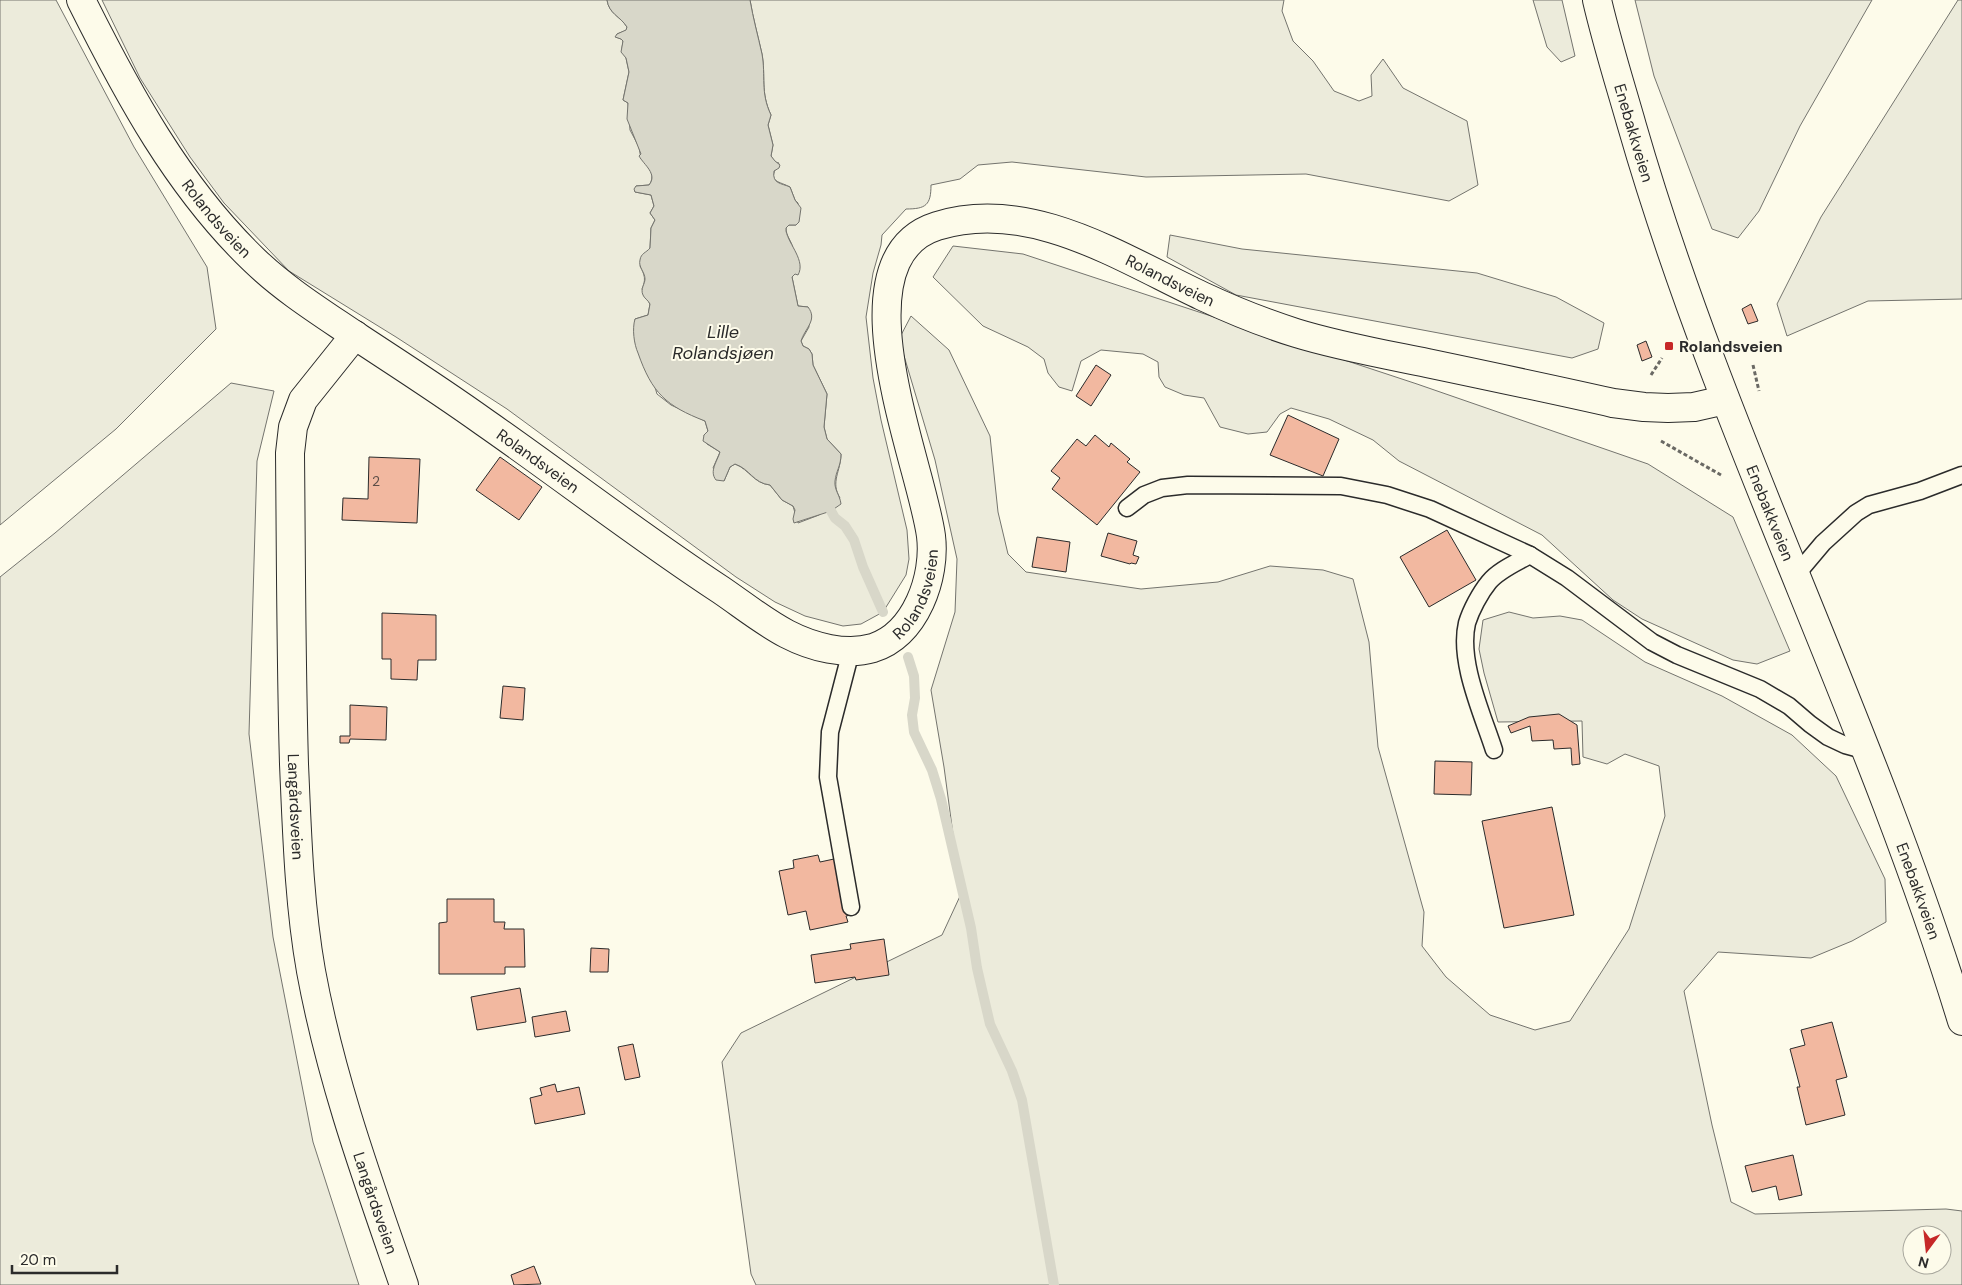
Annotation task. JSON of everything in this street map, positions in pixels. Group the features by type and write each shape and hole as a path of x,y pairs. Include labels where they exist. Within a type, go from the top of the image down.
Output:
{"street":[{"name":"Rolandsveien","path":"81,0 134,102 174,163 217,221 256,262 302,300 481,420 684,566 784,633 827,649 851,651 873,648 890,640 907,625 925,589 930,568 931,538 892,373 886,320 887,298 898,260 908,244 921,233 935,226 977,218 1030,223 1059,231 1087,240 1206,298 1253,318 1297,334 1343,346 1644,407 1694,407 1725,400"},
{"name":"Enebakkveien","path":"1597,0 1649,185 1673,259 1725,400 1867,751 1928,917 1962,1021"},
{"name":"Langårdsveien","path":"355,335 303,400 293,427 290,453 292,693 296,809 304,911 311,969 320,1013 343,1108 404,1285"}],"lane":[{"path":"1796,575 1823,543 1856,513 1869,506 1920,492 1962,475"},
{"path":"1127,508 1144,495 1162,488 1188,485 1341,486 1387,495 1430,509 1530,555 1568,578 1652,642 1677,655 1760,689 1790,706 1828,737 1867,751"},
{"path":"1494,750 1471,678 1466,648 1467,623 1490,582 1506,568 1530,555"},
{"path":"851,651 830,732 828,777 851,907"}],"shaded area":[{"path":"0,0 56,0 134,147 207,267 216,329 116,429 0,525"},
{"path":"102,0 607,0 612,12 627,27 627,30 617,34 616,37 623,41 622,48 629,72 623,100 628,103 630,130 639,147 641,159 647,165 652,175 649,185 636,186 635,192 651,195 654,206 650,213 655,220 651,228 650,248 640,266 644,278 642,289 650,304 648,315 635,319 657,394 671,405 705,421 708,431 704,435 707,444 720,452 713,468 724,481 730,467 735,464 759,482 770,485 782,500 793,506 798,523 819,515 840,498 836,482 841,454 827,439 824,427 827,394 813,365 812,354 809,349 803,346 801,341 809,327 808,307 798,306 792,277 795,274 793,248 786,228 789,225 796,225 798,203 790,187 775,180 774,177 775,169 779,163 775,162 771,156 773,145 768,125 771,115 764,91 762,54 750,0 1284,0 1282,11 1293,41 1313,61 1334,91 1359,101 1372,96 1371,75 1383,59 1403,88 1467,121 1478,185 1449,201 1306,174 1146,177 1012,162 978,165 960,179 931,185 930,197 926,204 923,207 906,209 882,235 873,273 866,317 873,378 881,420 907,530 909,559 906,575 883,612 861,624 843,626 805,616 775,602 736,577 507,409 289,271 224,203 190,157 140,78"},
{"path":"1533,0 1562,0 1575,56 1561,62 1547,47"},
{"path":"1635,0 1872,0 1800,126 1759,211 1738,238 1712,229 1654,76"},
{"path":"1958,0 1962,0 1962,299 1868,301 1787,336 1777,304 1821,217"},
{"path":"1170,235 1242,249 1477,273 1556,297 1604,323 1598,349 1572,358 1236,295 1167,257"},
{"path":"953,246 1023,254 1417,384 1648,464 1733,517 1790,651 1757,664 1733,660 1642,619 1613,600 1542,535 1399,461 1373,440 1329,419 1291,408 1280,414 1267,432 1248,434 1220,427 1204,398 1184,395 1165,387 1159,377 1158,362 1143,354 1101,350 1081,361 1072,391 1059,387 1048,373 1044,359 1028,347 983,326 933,277"},
{"path":"911,316 949,350 990,436 998,512 1008,554 1026,572 1141,589 1218,582 1270,566 1323,570 1353,579 1369,642 1378,747 1424,912 1422,946 1446,977 1490,1015 1535,1030 1570,1021 1629,929 1665,816 1659,766 1625,754 1607,764 1583,757 1582,721 1498,722 1479,649 1483,620 1509,612 1533,618 1560,616 1582,620 1645,662 1722,696 1792,735 1836,776 1885,879 1886,922 1852,941 1811,958 1718,952 1684,991 1712,1125 1731,1202 1755,1214 1946,1209 1962,1211 1962,1285 756,1285 751,1274 722,1062 741,1033 942,935 961,894 944,767 931,690 955,612 957,559 935,460 899,339"},
{"path":"231,383 274,391 257,461 249,734 273,937 313,1142 359,1285 0,1285 0,577 55,533"}],"water":[{"name":"Lille Rolandsjøen","path":"607,0 750,0 762,54 764,91 771,115 768,125 773,145 771,156 780,165 774,171 774,178 776,181 790,187 795,200 801,208 799,222 796,225 789,225 786,231 800,264 798,275 795,274 792,277 798,306 808,307 812,316 801,341 803,346 809,349 812,354 813,365 827,394 824,427 827,439 841,454 835,484 841,504 831,511 794,523 795,510 793,506 782,500 770,485 759,482 740,466 735,464 730,467 724,481 716,480 713,470 720,452 703,441 704,435 708,431 705,421 680,410 670,403 655,388 643,367 635,345 634,327 635,319 648,315 650,304 642,293 645,279 640,263 641,256 650,248 651,228 655,220 650,213 654,206 651,195 635,192 634,189 636,186 649,185 652,177 639,156 641,154 627,119 628,103 623,100 629,72 626,58 621,52 623,41 615,37 626,30 627,27 612,12"}],"building":[{"path":"1751,304 1758,321 1748,324 1742,309"},
{"path":"1646,341 1652,357 1642,361 1637,345"},
{"path":"1096,365 1111,375 1091,406 1076,396"},
{"path":"1288,415 1339,439 1323,476 1270,455"},
{"path":"1095,435 1109,447 1111,443 1130,459 1127,462 1140,472 1097,525 1052,489 1060,478 1051,471 1077,439 1086,446"},
{"path":"369,457 420,459 417,523 342,520 343,498 368,499"},
{"path":"500,457 542,487 519,520 476,490"},
{"path":"1447,530 1476,580 1429,607 1400,557"},
{"path":"1108,533 1137,541 1133,555 1139,557 1136,564 1101,556"},
{"path":"1037,537 1070,542 1066,572 1032,567"},
{"path":"382,613 436,615 436,660 418,660 417,680 391,679 391,659 382,659"},
{"path":"503,686 525,688 523,720 500,718"},
{"path":"350,705 387,707 386,740 350,739 349,743 340,743 340,736 350,736"},
{"path":"1559,714 1577,725 1580,764 1572,765 1571,748 1554,749 1553,740 1532,741 1530,726 1511,733 1508,726 1529,717"},
{"path":"1435,761 1472,762 1471,795 1434,794"},
{"path":"1552,807 1574,915 1504,928 1482,821"},
{"path":"818,855 820,862 834,859 842,897 847,896 851,915 846,916 848,922 810,930 806,911 788,915 779,871 794,868 793,860"},
{"path":"447,899 494,899 494,922 505,922 504,929 524,929 525,967 505,967 505,974 439,974 439,923 447,922"},
{"path":"884,939 889,975 856,980 855,977 815,983 811,955 851,949 850,944"},
{"path":"591,948 609,949 608,972 590,972"},
{"path":"520,988 526,1022 477,1030 471,997"},
{"path":"566,1011 570,1031 535,1037 532,1017"},
{"path":"1832,1022 1847,1077 1836,1080 1845,1115 1806,1125 1797,1087 1800,1087 1790,1049 1805,1045 1801,1030"},
{"path":"633,1044 640,1077 625,1080 618,1047"},
{"path":"555,1084 557,1092 579,1087 585,1114 535,1124 530,1098 542,1095 540,1088"},
{"path":"1793,1155 1802,1195 1779,1200 1776,1186 1752,1192 1745,1166"},
{"path":"534,1266 541,1284 514,1285 511,1275"}],"waterway":[{"path":"831,511 835,518 845,526 854,540 863,567 883,612"},
{"path":"908,657 914,676 915,698 912,715 914,732 932,770 941,799 971,928 977,968 990,1024 1012,1071 1022,1100 1054,1285"}],"place":[{"name":"Rolandsveien","path":"1669,346"}]}
